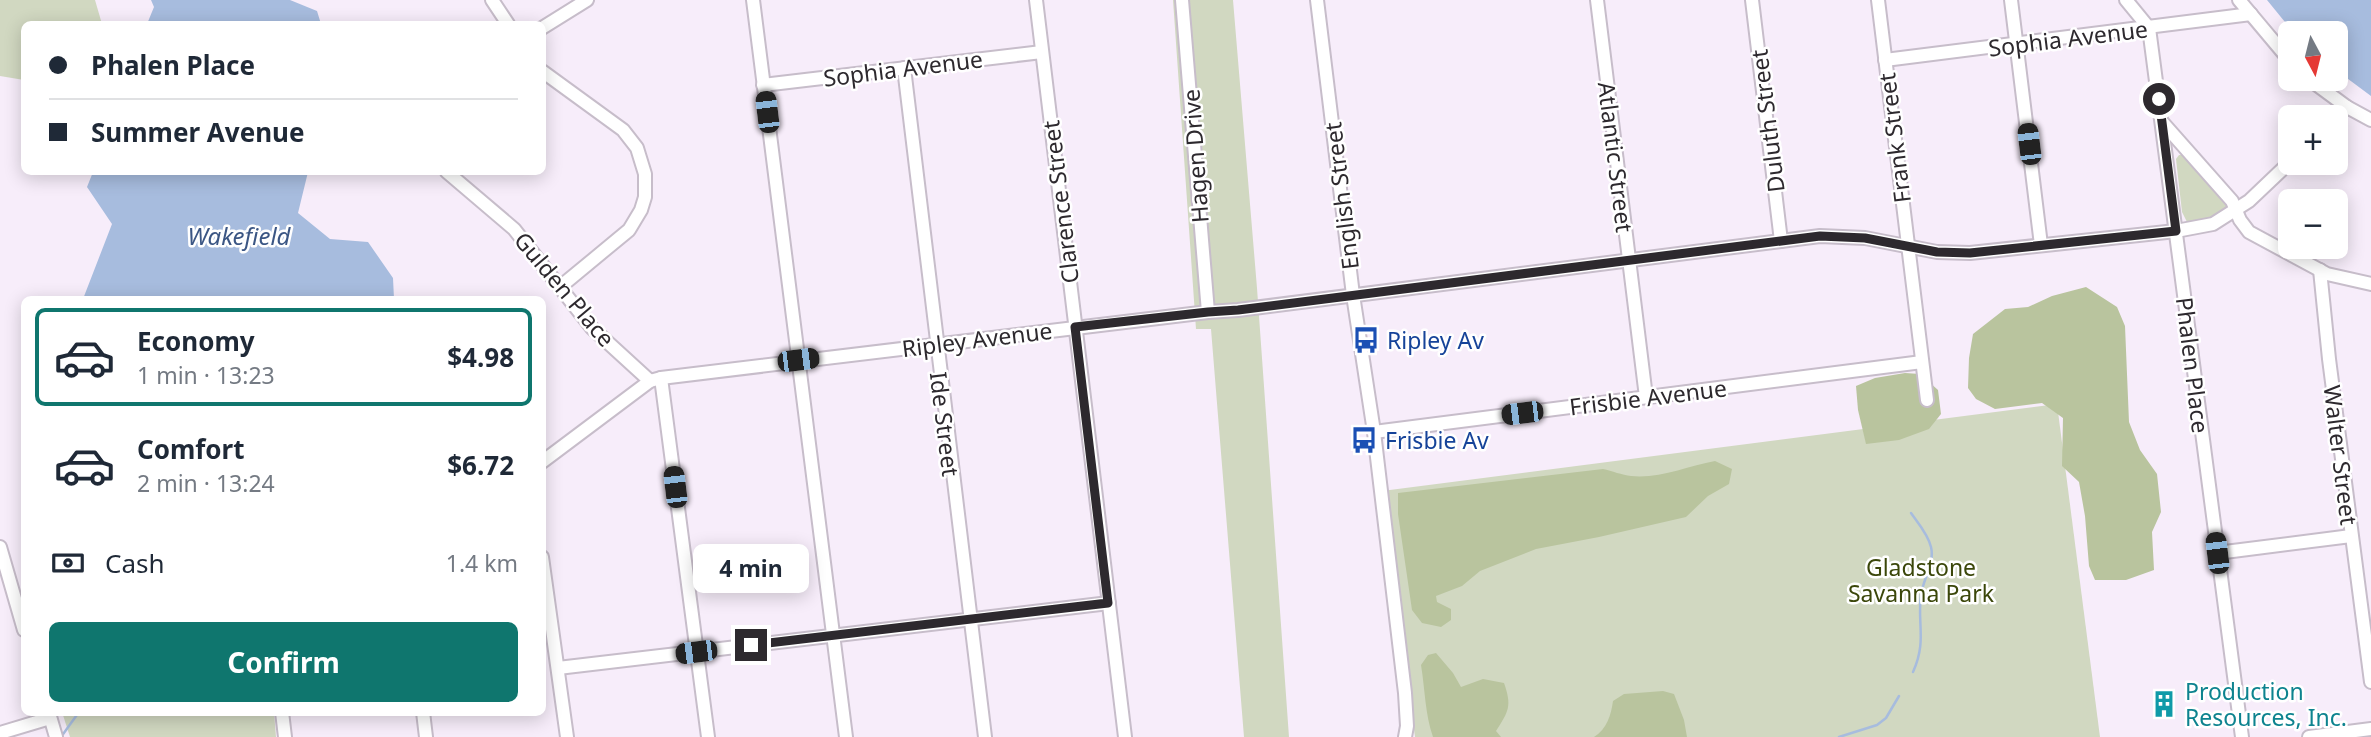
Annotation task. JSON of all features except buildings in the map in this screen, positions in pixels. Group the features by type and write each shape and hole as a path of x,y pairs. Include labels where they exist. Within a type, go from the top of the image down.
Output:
{"street":[{"path":"492,0 506,21"},
{"path":"546,26 587,0"},
{"path":"753,0 846,737"},
{"name":"Clarence Street","path":"1036,0 1125,737"},
{"name":"Hagen Drive","path":"1182,0 1208,312"},
{"name":"English Street","path":"1317,0 1353,295 1374,432 1408,733"},
{"name":"Atlantic Street","path":"1597,0 1646,397"},
{"name":"Duluth Street","path":"1752,0 1781,242"},
{"name":"Frank Street","path":"1878,0 1927,400"},
{"path":"2011,0 2041,245"},
{"path":"2126,0 2149,28"},
{"path":"2239,0 2278,46"},
{"name":"Sophia Avenue","path":"1885,60 2251,14"},
{"name":"Phalen Place","path":"2149,28 2242,737"},
{"name":"Sophia Avenue","path":"764,85 1042,52"},
{"name":"Ide Street","path":"904,68 935,344 985,737"},
{"path":"546,74 623,130 637,148 645,174 645,197 629,230 560,287"},
{"path":"2325,91 2344,105"},
{"path":"2348,108 2371,120"},
{"path":"2163,123 2232,201 2240,220 2249,232 2327,274 2371,284"},
{"name":"Ripley Avenue","path":"546,459 656,379 1075,327 1238,310 1820,236 1865,238 1937,252 1970,253 2176,231 2213,224 2249,201 2278,173"},
{"name":"Gulden Place","path":"451,175 514,229 592,328 656,379"},
{"name":"Walter Street","path":"2320,270 2321,296 2371,682"},
{"name":"Frisbie Avenue","path":"1374,432 1922,362"},
{"path":"656,379 708,737"},
{"path":"2217,553 2351,536"},
{"path":"0,547 21,620"},
{"path":"546,584 567,737"},
{"path":"558,668 1108,603"},
{"path":"0,733 47,716"},
{"path":"50,716 56,737"},
{"path":"282,716 285,737"},
{"path":"424,716 426,737"},
{"path":"2309,737 2371,729"}],"green space":[{"path":"0,0 95,0 101,21 21,21 21,80 0,76"},
{"path":"1173,0 1233,0 1257,288 1289,737 1244,737 1211,329 1196,329"},
{"path":"2179,155 2184,155 2228,205 2228,210 2198,222 2187,222 2182,212 2176,159"},
{"path":"2086,287 2117,307 2125,326 2129,422 2140,450 2157,474 2161,512 2152,532 2154,570 2126,580 2095,580 2089,566 2079,482 2062,466 2063,418 2042,403 1995,409 1976,399 1968,388 1973,334 2005,309 2028,307 2052,296"},
{"path":"1905,373 1920,374 1938,390 1941,414 1929,429 1899,440 1866,444 1858,410 1856,386 1875,378"},
{"name":"Gladstone Savanna Park","path":"2057,404 2100,737 1415,737 1382,491"},
{"path":"1715,461 1732,469 1729,484 1708,496 1686,517 1536,549 1480,571 1462,586 1436,596 1437,602 1451,609 1451,620 1441,627 1422,623 1412,610 1398,514 1398,493 1603,469 1631,476 1652,476"},
{"path":"1436,653 1461,687 1483,679 1504,683 1508,703 1506,713 1496,731 1501,737 1433,737 1421,665 1428,655"},
{"path":"1663,691 1674,694 1687,737 1594,737 1608,721 1613,701 1624,694"},
{"path":"63,716 274,716 276,737 70,737"}],"water":[{"path":"151,0 290,0 317,11 320,21 148,21 154,7"},
{"path":"2267,0 2371,0 2371,96 2348,79 2348,21 2284,21"},
{"name":"Wakefield","path":"92,175 307,175 298,213 330,239 368,242 393,278 394,296 84,296 112,224 87,187"}],"waterway":[{"path":"1911,513 1928,538 1932,553 1921,595 1921,642 1913,672"},
{"path":"1839,737 1877,725 1886,718 1899,696"},
{"path":"61,737 76,716"}],"place":[{"name":"Ripley Av","path":"1366,340"},
{"name":"Frisbie Av","path":"1364,440"},
{"name":"Production Resources, Inc.","path":"2164,704"}],"route":[{"path":"751,645 1108,603 1075,327 1238,310 1820,236 1865,238 1937,252 1970,253 2176,231 2159,99"}]}
